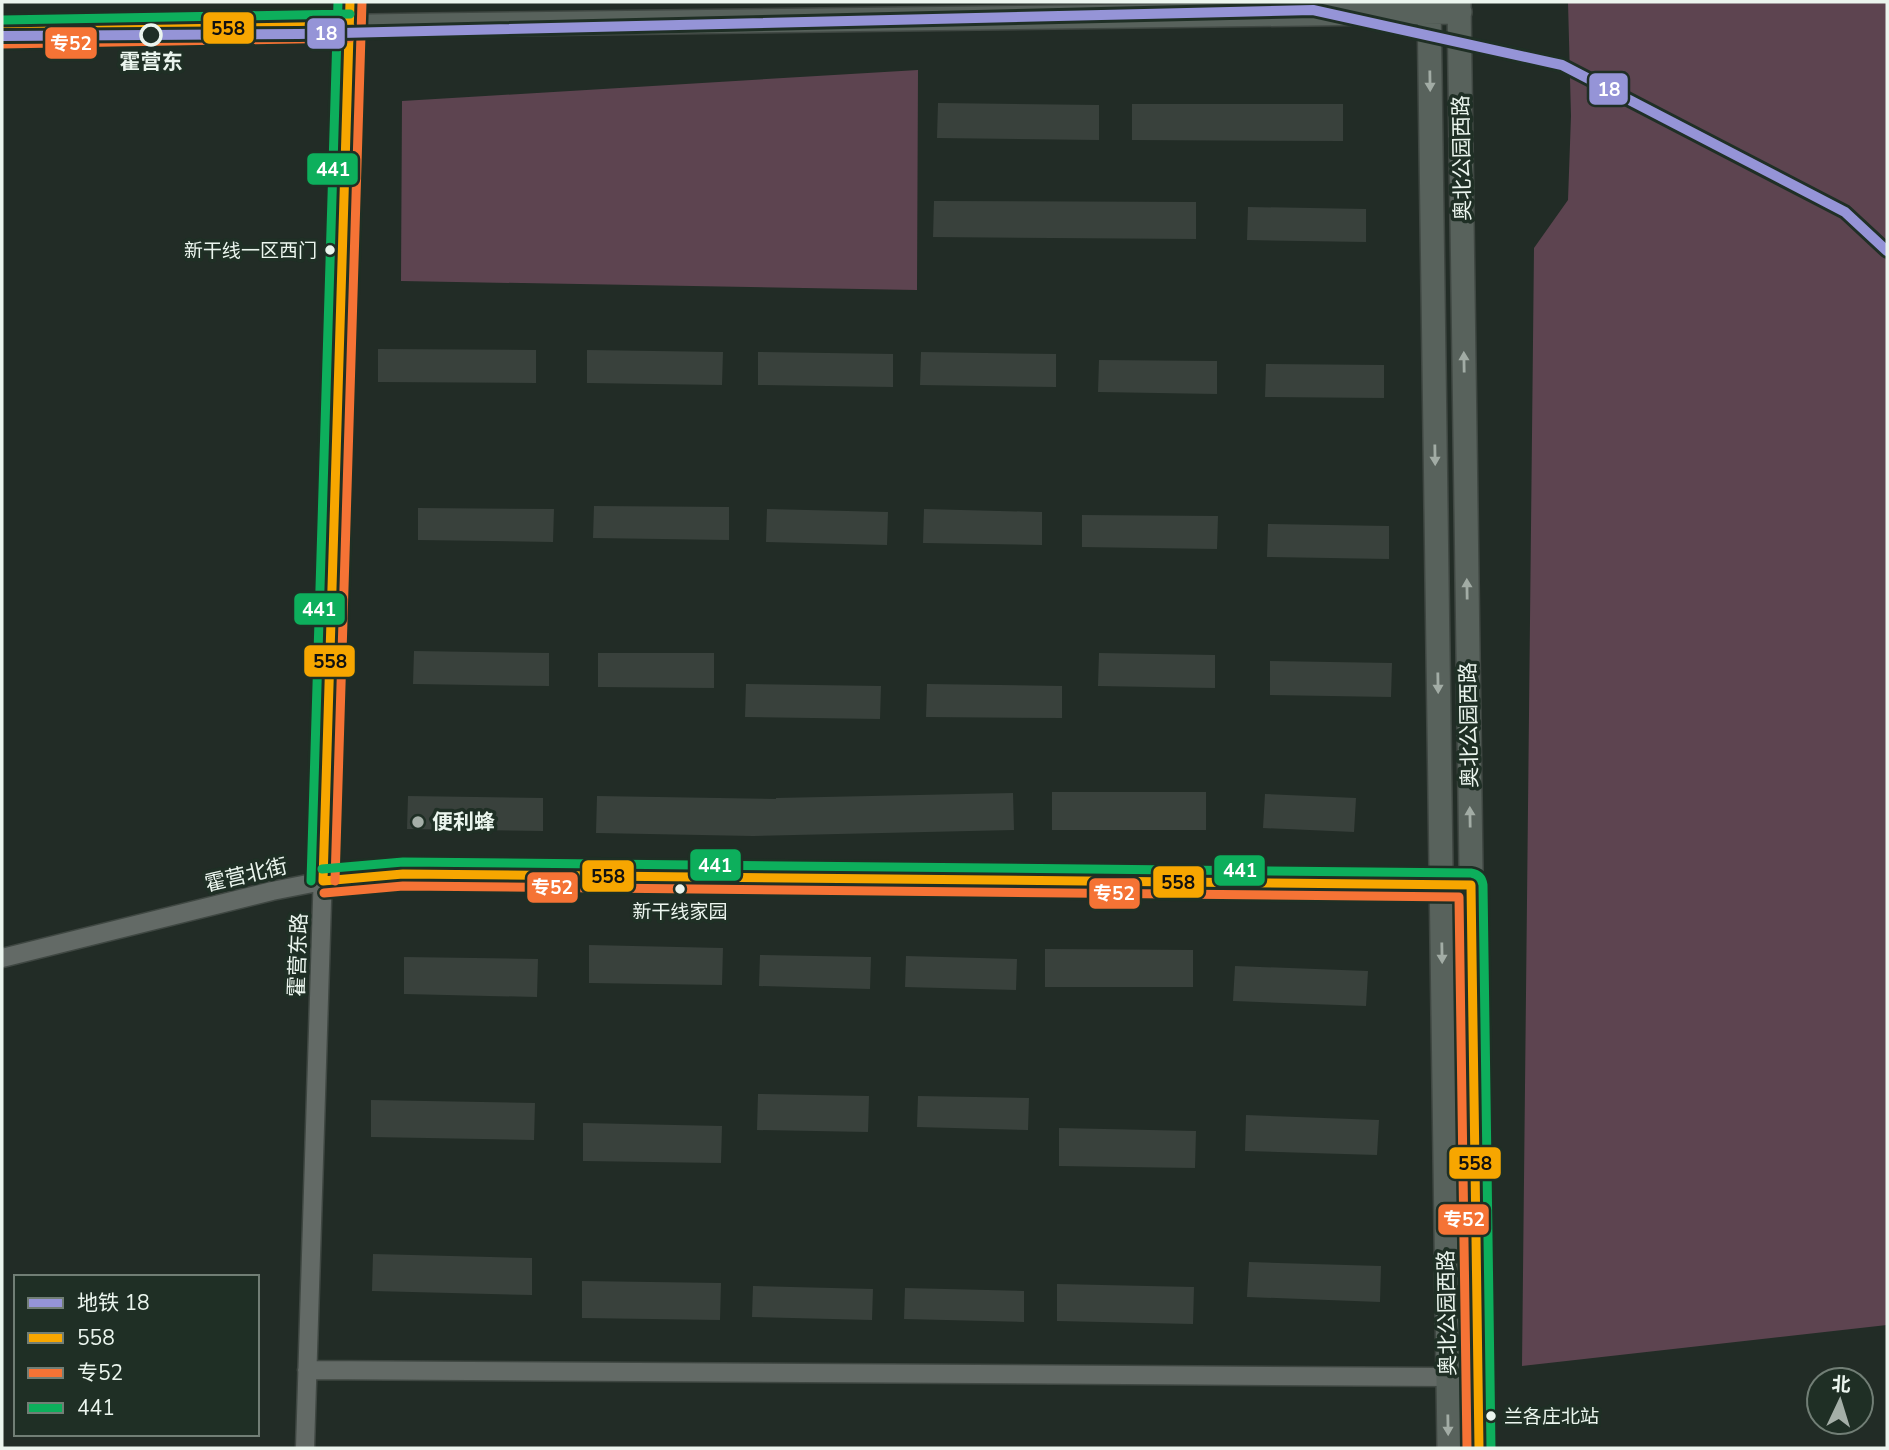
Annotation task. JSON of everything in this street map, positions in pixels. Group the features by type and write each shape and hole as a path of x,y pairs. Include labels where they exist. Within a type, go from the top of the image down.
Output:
{"main road":[{"name":"奥北公园西路","path":"1429,7 1449,1448"},
{"path":"2,32 1460,7"},
{"name":"奥北公园西路","path":"1460,7 1479,1448"}],"street":[{"name":"霍营东路","path":"305,1448 350,2"},
{"name":"霍营北街","path":"2,958 272,891 323,881 379,875 1471,885"},
{"path":"307,1370 1448,1377"}],"shaded area":[{"path":"1568,2 1887,2 1887,1325 1522,1366 1534,248 1568,200 1571,116"},
{"path":"918,70 917,290 401,281 402,101"}],"building":[{"path":"938,103 1099,105 1099,140 937,138"},
{"path":"1132,104 1343,104 1343,141 1132,140"},
{"path":"934,201 1196,202 1196,239 933,237"},
{"path":"1248,207 1366,209 1366,242 1247,240"},
{"path":"378,349 536,350 536,383 378,382"},
{"path":"587,350 723,352 722,385 587,383"},
{"path":"758,352 893,354 893,387 758,385"},
{"path":"921,352 1056,354 1056,387 920,385"},
{"path":"1099,360 1217,361 1217,394 1098,392"},
{"path":"1266,364 1384,365 1384,398 1265,397"},
{"path":"594,506 729,507 729,540 593,538"},
{"path":"418,508 554,509 553,542 418,540"},
{"path":"767,509 888,512 887,545 766,542"},
{"path":"924,509 1042,512 1042,545 923,543"},
{"path":"1082,515 1218,516 1217,549 1082,547"},
{"path":"1268,524 1389,526 1389,559 1267,557"},
{"path":"414,651 549,653 549,686 413,684"},
{"path":"598,653 714,653 714,688 598,687"},
{"path":"1099,653 1215,655 1215,688 1098,686"},
{"path":"1270,661 1392,663 1391,697 1270,695"},
{"path":"746,684 881,686 880,719 745,717"},
{"path":"927,684 1062,686 1062,718 926,717"},
{"path":"1052,792 1206,792 1206,830 1052,830"},
{"path":"1013,793 1014,830 753,836 596,833 597,796 776,799"},
{"path":"1265,794 1356,798 1354,832 1263,828"},
{"path":"408,796 543,798 543,831 407,829"},
{"path":"589,945 723,948 722,985 589,983"},
{"path":"1045,949 1193,950 1193,987 1045,987"},
{"path":"760,955 871,957 870,989 759,986"},
{"path":"906,956 1017,959 1016,990 905,987"},
{"path":"404,957 538,959 537,997 404,994"},
{"path":"1235,966 1368,971 1366,1006 1233,1001"},
{"path":"758,1094 869,1096 868,1132 757,1130"},
{"path":"918,1096 1029,1098 1028,1130 917,1127"},
{"path":"371,1100 535,1103 534,1140 371,1137"},
{"path":"1246,1115 1379,1120 1377,1155 1245,1151"},
{"path":"583,1123 722,1126 721,1163 583,1161"},
{"path":"1059,1128 1196,1131 1195,1168 1059,1166"},
{"path":"373,1254 532,1258 532,1295 372,1291"},
{"path":"1249,1262 1381,1266 1380,1302 1247,1297"},
{"path":"582,1281 721,1283 720,1320 582,1318"},
{"path":"1057,1284 1194,1287 1193,1324 1057,1321"},
{"path":"753,1286 873,1289 872,1320 752,1317"},
{"path":"905,1288 1024,1291 1024,1322 904,1319"}],"metro line":[{"name":"18","path":"2,36 299,34 1313,10 1562,65 1845,212 1887,251"}],"transit line":[{"name":"441","path":"311,881 338,2"},
{"name":"558","path":"323,881 350,2"},
{"name":"专52","path":"335,881 362,2"},
{"name":"441","path":"2,20 350,14"},
{"name":"558","path":"2,32 350,26"},
{"name":"专52","path":"2,44 350,38"},
{"name":"441","path":"322,869 403,862 1476,874 1483,885 1491,1448"},
{"name":"558","path":"323,881 403,874 1471,885 1479,1448"},
{"name":"专52","path":"324,893 403,886 1459,897 1467,1448"}],"place":[{"name":"霍营东","path":"151,35"},
{"name":"新干线一区西门","path":"330,250"},
{"name":"便利蜂","path":"418,822"},
{"name":"新干线家园","path":"680,889"},
{"name":"兰各庄北站","path":"1491,1416"}]}
